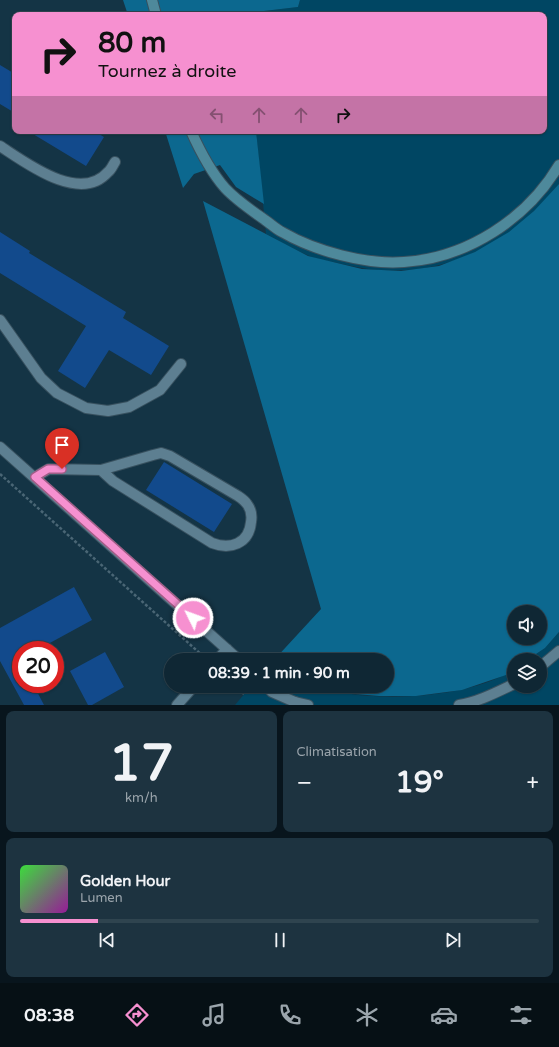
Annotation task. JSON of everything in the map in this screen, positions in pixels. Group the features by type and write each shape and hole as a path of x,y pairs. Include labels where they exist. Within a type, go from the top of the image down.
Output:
{"main road":[{"path":"152,0 155,12"},
{"path":"192,134 206,162 225,188 249,208 282,232 319,249 364,260 404,262 440,256 474,243 504,226 530,204 550,180 559,165"}],"street":[{"path":"0,146 28,164 71,184 90,183 100,179 108,172 115,162"},
{"path":"0,320 42,378 57,393 86,408 108,411 129,407 160,390 181,364"},
{"path":"0,447 231,653"},
{"path":"35,477 48,469 101,470 161,453 170,456 238,496 247,503 252,516 248,532 244,539 232,546 219,546 113,481 101,470"},
{"path":"223,653 227,649"},
{"path":"547,661 559,651"},
{"path":"460,705 467,704 507,688"},
{"path":"177,705 188,693"},
{"path":"274,693 294,704 308,705"}],"path":[{"path":"0,474 199,653"}],"shaded area":[{"path":"123,0 300,0 298,7 264,12 127,12"},
{"path":"300,0 559,0 559,184 557,187 528,217 509,233 470,255 429,267 408,270 387,270 342,264 311,257 266,234 256,134 547,134 547,12 264,12 298,7"},
{"path":"166,134 256,134 264,204 236,187 220,165 194,174 183,188"},
{"path":"559,184 559,632 545,648 538,653 507,653 506,675 462,690 416,696 379,696 343,693 394,693 394,653 280,653 321,609 203,201 308,256 362,269 401,271 439,266 475,252 509,232 534,211"},
{"path":"559,632 559,705 235,705 245,693 344,693 385,697 432,694 477,686 507,673 507,693 547,693 547,653 538,653 545,648"}],"building":[{"path":"0,65 12,72 12,111 0,104"},
{"path":"33,134 99,134 104,137 86,166"},
{"path":"0,232 30,251 29,253 126,312 123,318 169,346 151,375 109,350 85,388 58,371 86,326 0,273"},
{"path":"164,462 232,504 214,532 146,490"},
{"path":"74,587 92,620 54,641 12,641 12,683 0,661 0,628"},
{"path":"105,652 124,687 92,705 88,705 70,671"},
{"path":"17,693 38,693 44,705 24,705"}],"route":[{"path":"62,469 48,469 35,477 193,618"}]}
